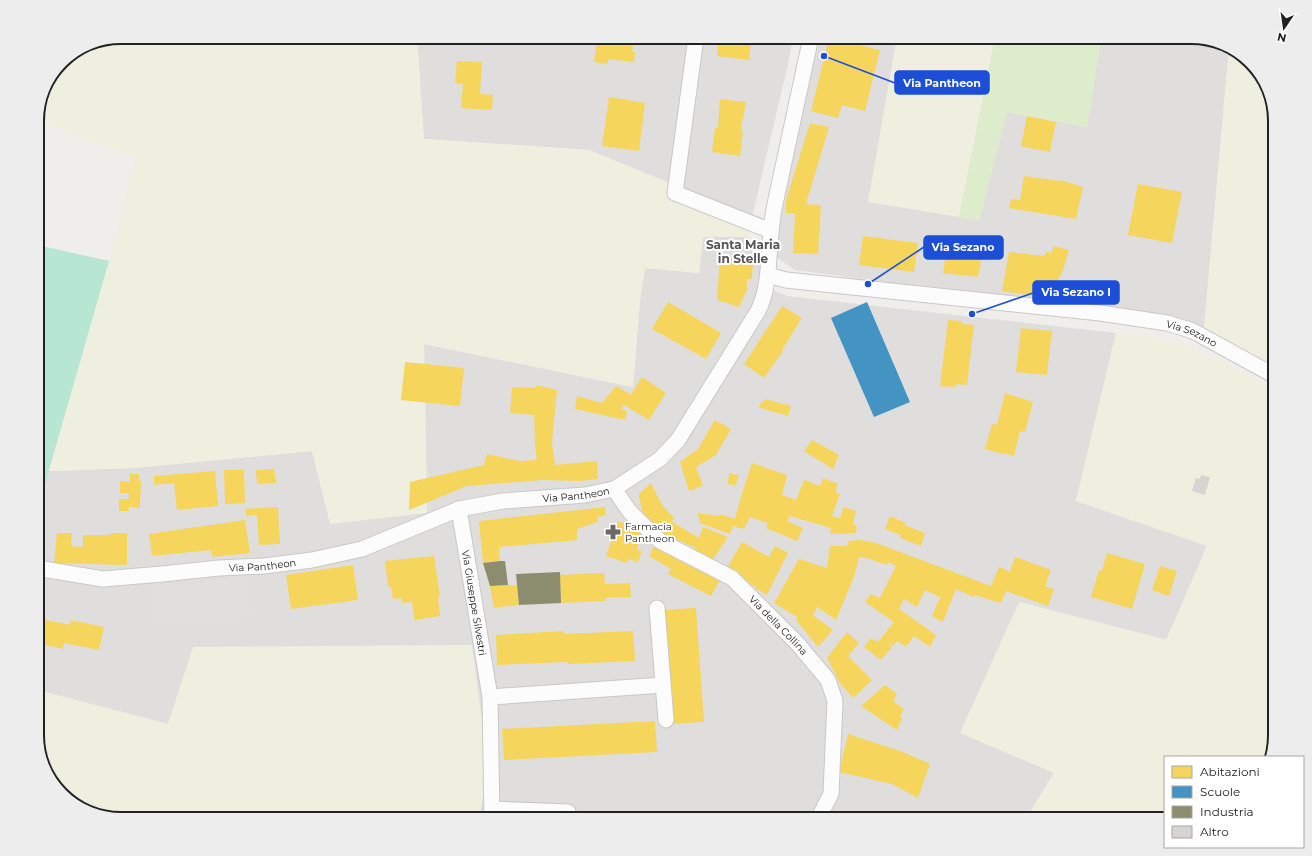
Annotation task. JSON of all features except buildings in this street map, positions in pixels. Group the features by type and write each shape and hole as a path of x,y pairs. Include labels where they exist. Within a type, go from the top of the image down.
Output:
{"street":[{"path":"695,44 675,193 771,231"},
{"name":"Via Pantheon","path":"44,569 103,579 219,568 264,566 312,560 362,549 459,509 510,501 585,495 614,489 660,459 678,440 763,301 768,275 771,231 775,204 809,44"},
{"name":"Via Sezano","path":"768,275 786,280 1100,313 1167,324 1193,332 1268,372"},
{"name":"Via della Collina","path":"614,489 630,512 660,541 732,578 797,643 828,680 835,701 831,794 822,812"},
{"name":"Via Giuseppe Silvestri","path":"459,509 490,697 492,812"},
{"path":"657,608 666,720"},
{"path":"490,697 663,685"}],"shaded area":[{"path":"417,44 792,44 752,217 589,150 424,139"},
{"path":"818,44 896,44 869,202 979,220 1007,112 1087,127 1100,44 1191,44 1211,47 1228,54 1204,329 994,297 795,270 776,257 780,209"},
{"path":"703,237 749,237 755,254 771,287 775,291 787,296 1116,333 1076,501 1207,545 1167,640 1019,602 1054,773 1030,812 480,812 488,765 168,724 44,692 44,486 48,471 134,468 312,451 427,513 424,344 633,387 640,300 645,268 699,273"},
{"path":"247,579 250,617 156,623 154,585"}],"green space":[{"path":"121,44 417,44 424,139 589,150 752,217 749,237 703,237 699,273 645,268 640,300 633,387 424,344 427,513 330,524 312,451 134,468 48,471 109,261 136,158 44,123 47,101 52,87 63,70 82,54 96,48"},
{"path":"896,44 994,44 959,217 868,202"},
{"path":"994,44 1100,44 1087,127 1007,112 979,220 959,217"},
{"path":"1228,54 1246,66 1258,82 1267,111 1268,363 1204,329"},
{"path":"44,247 109,261 44,488"},
{"path":"1116,333 1146,336 1185,346 1228,364 1268,386 1268,735 1265,756 1164,756 1164,812 1030,812 1054,773 960,733 1019,602 1166,640 1207,546 1076,501"},
{"path":"472,645 488,765 480,812 121,812 91,806 66,790 54,774 45,750 44,692 168,724 193,647"}],"place":[{"name":"Via Pantheon","path":"824,56"},
{"name":"Via Sezano","path":"868,284"},
{"name":"Via Sezano I","path":"972,314"},
{"name":"Farmacia Pantheon","path":"613,532"}],"district":[{"name":"Santa Maria in Stelle","path":"743,252"}]}
